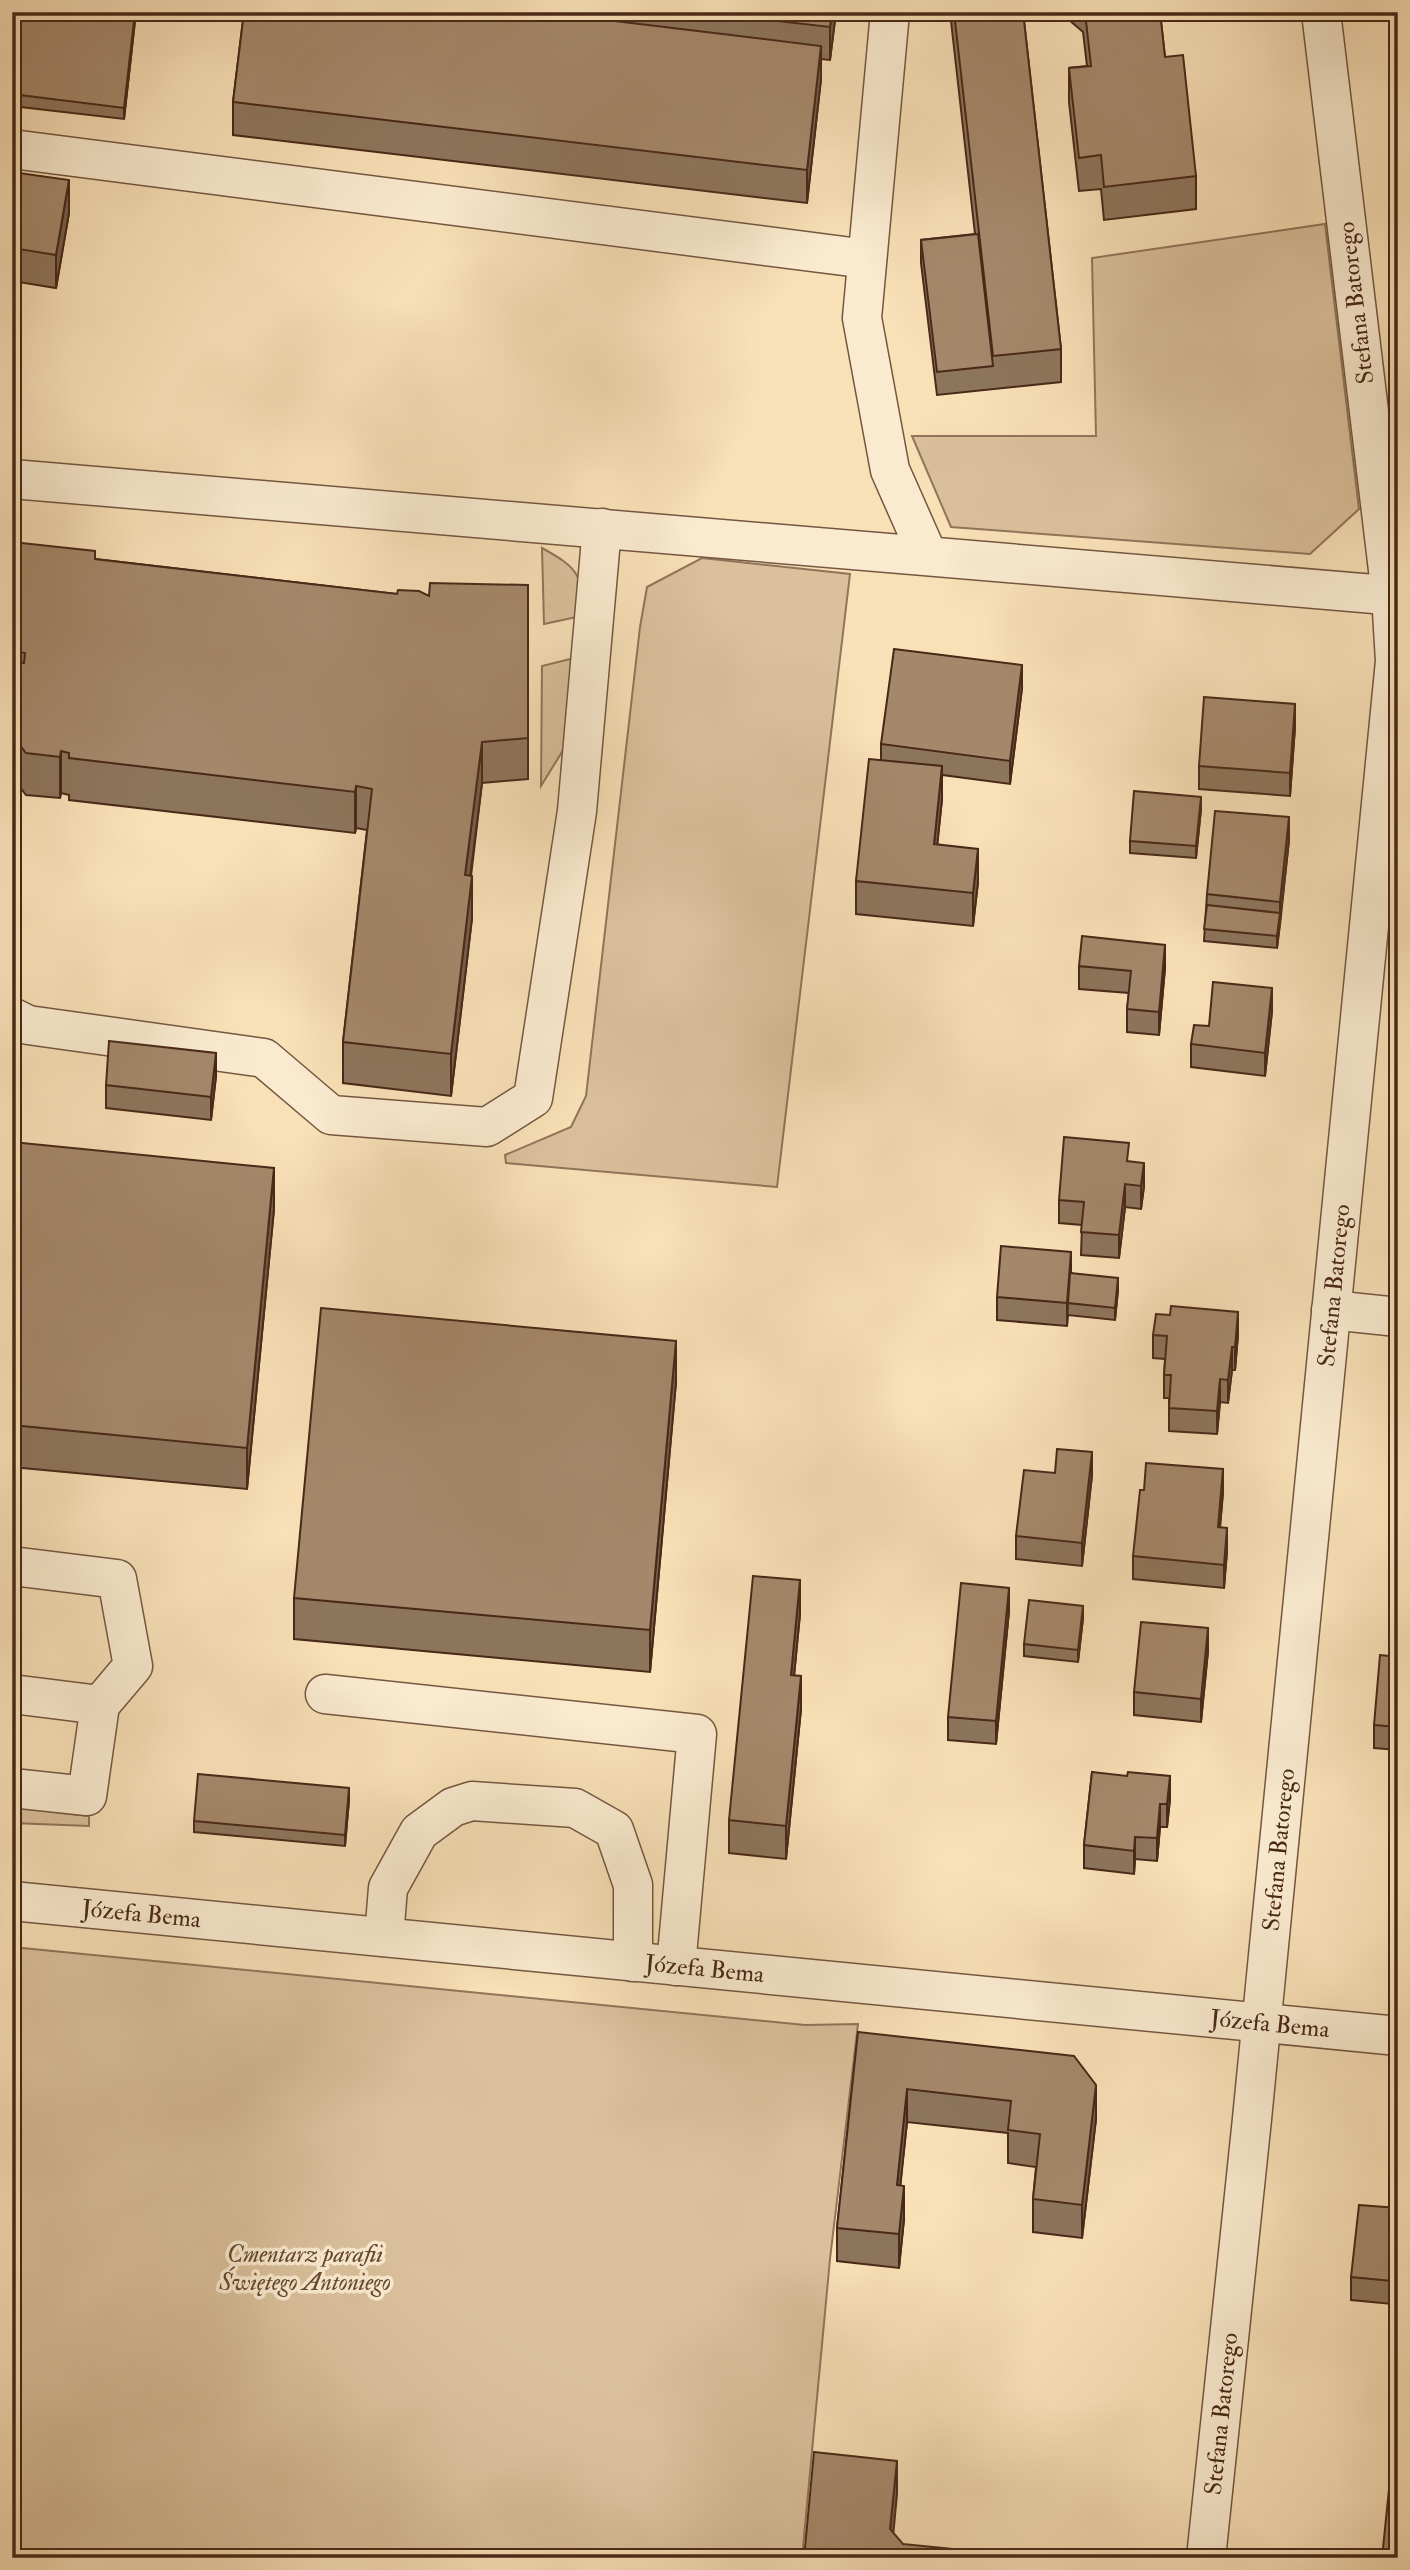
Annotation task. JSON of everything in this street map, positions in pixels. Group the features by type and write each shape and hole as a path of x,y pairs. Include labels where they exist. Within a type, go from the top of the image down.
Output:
{"street":[{"path":"890,12 862,318 890,470 928,555"},
{"name":"Stefana Batorego","path":"1206,2558 1262,2022 1395,661 1394,596 1321,12"},
{"path":"12,149 867,259"},
{"path":"12,478 1394,596"},
{"path":"12,1017 29,1025 264,1058 331,1115 487,1127 533,1098 577,811 602,528"},
{"path":"1331,1310 1398,1317"},
{"path":"12,1566 117,1579 133,1666 100,1705 87,1796 12,1788"},
{"path":"12,1694 100,1705"},
{"path":"325,1695 697,1734 676,1966"},
{"path":"384,1937 388,1888 419,1832 453,1807 472,1801 575,1808 614,1830 633,1885 633,1962"},
{"name":"Józefa Bema","path":"12,1901 1398,2036"}],"green space":[{"path":"1325,224 1359,509 1310,554 951,527 912,436 1096,436 1092,258"},
{"path":"542,548 564,562 576,574 586,615 544,624"},
{"path":"702,558 850,574 777,1187 506,1163 505,1155 571,1127 586,1096 640,627 647,587"},
{"path":"582,656 578,726 541,786 542,666"},
{"path":"12,1807 89,1816 89,1826 12,1823"},
{"name":"Cmentarz parafii Świętego Antoniego","path":"12,1947 805,2025 858,2024 830,2259 802,2558 12,2558"}],"building":[{"path":"12,12 135,12 124,108 12,94"},
{"path":"244,12 540,12 821,46 807,170 233,102"},
{"path":"698,12 832,12 830,27"},
{"path":"954,12 1023,12 1061,349 993,356"},
{"path":"1085,12 1160,12 1165,57 1183,55 1196,176 1104,187 1101,155 1079,158 1069,68 1091,66"},
{"path":"12,172 69,180 56,255 12,248"},
{"path":"978,234 993,366 937,372 921,240"},
{"path":"12,542 95,551 95,559 397,594 398,590 419,591 429,596 430,583 528,585 528,738 482,742 465,875 472,876 451,1054 343,1042 372,789 356,786 355,792 69,758 69,753 61,751 60,757 26,753 12,735 19,662 24,663 25,653 12,651"},
{"path":"894,649 1022,665 1010,761 881,744"},
{"path":"1204,697 1295,704 1290,773 1199,766"},
{"path":"869,759 942,766 934,844 978,849 973,893 856,881"},
{"path":"1134,791 1201,797 1196,846 1130,841"},
{"path":"1215,811 1289,817 1280,902 1207,894"},
{"path":"1207,905 1280,913 1277,936 1204,929"},
{"path":"1082,936 1165,945 1159,1012 1127,1009 1131,971 1079,966"},
{"path":"1213,982 1272,988 1265,1053 1191,1044 1194,1025 1209,1026"},
{"path":"109,1041 216,1053 211,1097 106,1085"},
{"path":"1064,1137 1129,1143 1127,1161 1144,1163 1141,1186 1125,1184 1119,1235 1081,1232 1084,1202 1059,1200"},
{"path":"12,1142 274,1168 247,1448 12,1425"},
{"path":"1001,1246 1071,1252 1067,1303 997,1297"},
{"path":"1070,1273 1118,1278 1115,1308 1068,1303"},
{"path":"1171,1306 1238,1312 1235,1347 1232,1347 1228,1380 1220,1379 1217,1411 1169,1408 1171,1375 1164,1375 1167,1336 1153,1335 1156,1314 1170,1315"},
{"path":"321,1308 676,1341 650,1630 294,1598"},
{"path":"1057,1449 1092,1452 1082,1543 1016,1536 1024,1470 1055,1473"},
{"path":"1146,1463 1223,1469 1218,1527 1227,1528 1224,1565 1133,1556 1140,1490 1144,1490"},
{"path":"1398,1522 1398,1595 1389,1594"},
{"path":"753,1576 800,1580 791,1675 801,1676 786,1826 729,1820"},
{"path":"961,1583 1009,1588 996,1721 948,1717"},
{"path":"1029,1600 1083,1606 1078,1650 1024,1644"},
{"path":"1141,1622 1208,1628 1201,1699 1134,1692"},
{"path":"1380,1655 1398,1657 1398,1727 1374,1725"},
{"path":"1092,1772 1127,1776 1128,1772 1170,1776 1167,1804 1160,1804 1157,1838 1135,1837 1134,1851 1084,1845"},
{"path":"198,1774 349,1788 345,1835 194,1821"},
{"path":"858,2032 1074,2056 1096,2085 1082,2205 1033,2199 1040,2134 1008,2130 1011,2101 907,2089 897,2185 904,2186 899,2234 837,2228"},
{"path":"1359,2205 1398,2208 1392,2281 1351,2277"},
{"path":"1398,2401 1398,2558 1382,2558"},
{"path":"814,2452 897,2461 890,2529 903,2544 952,2549 951,2558 804,2558"}]}
